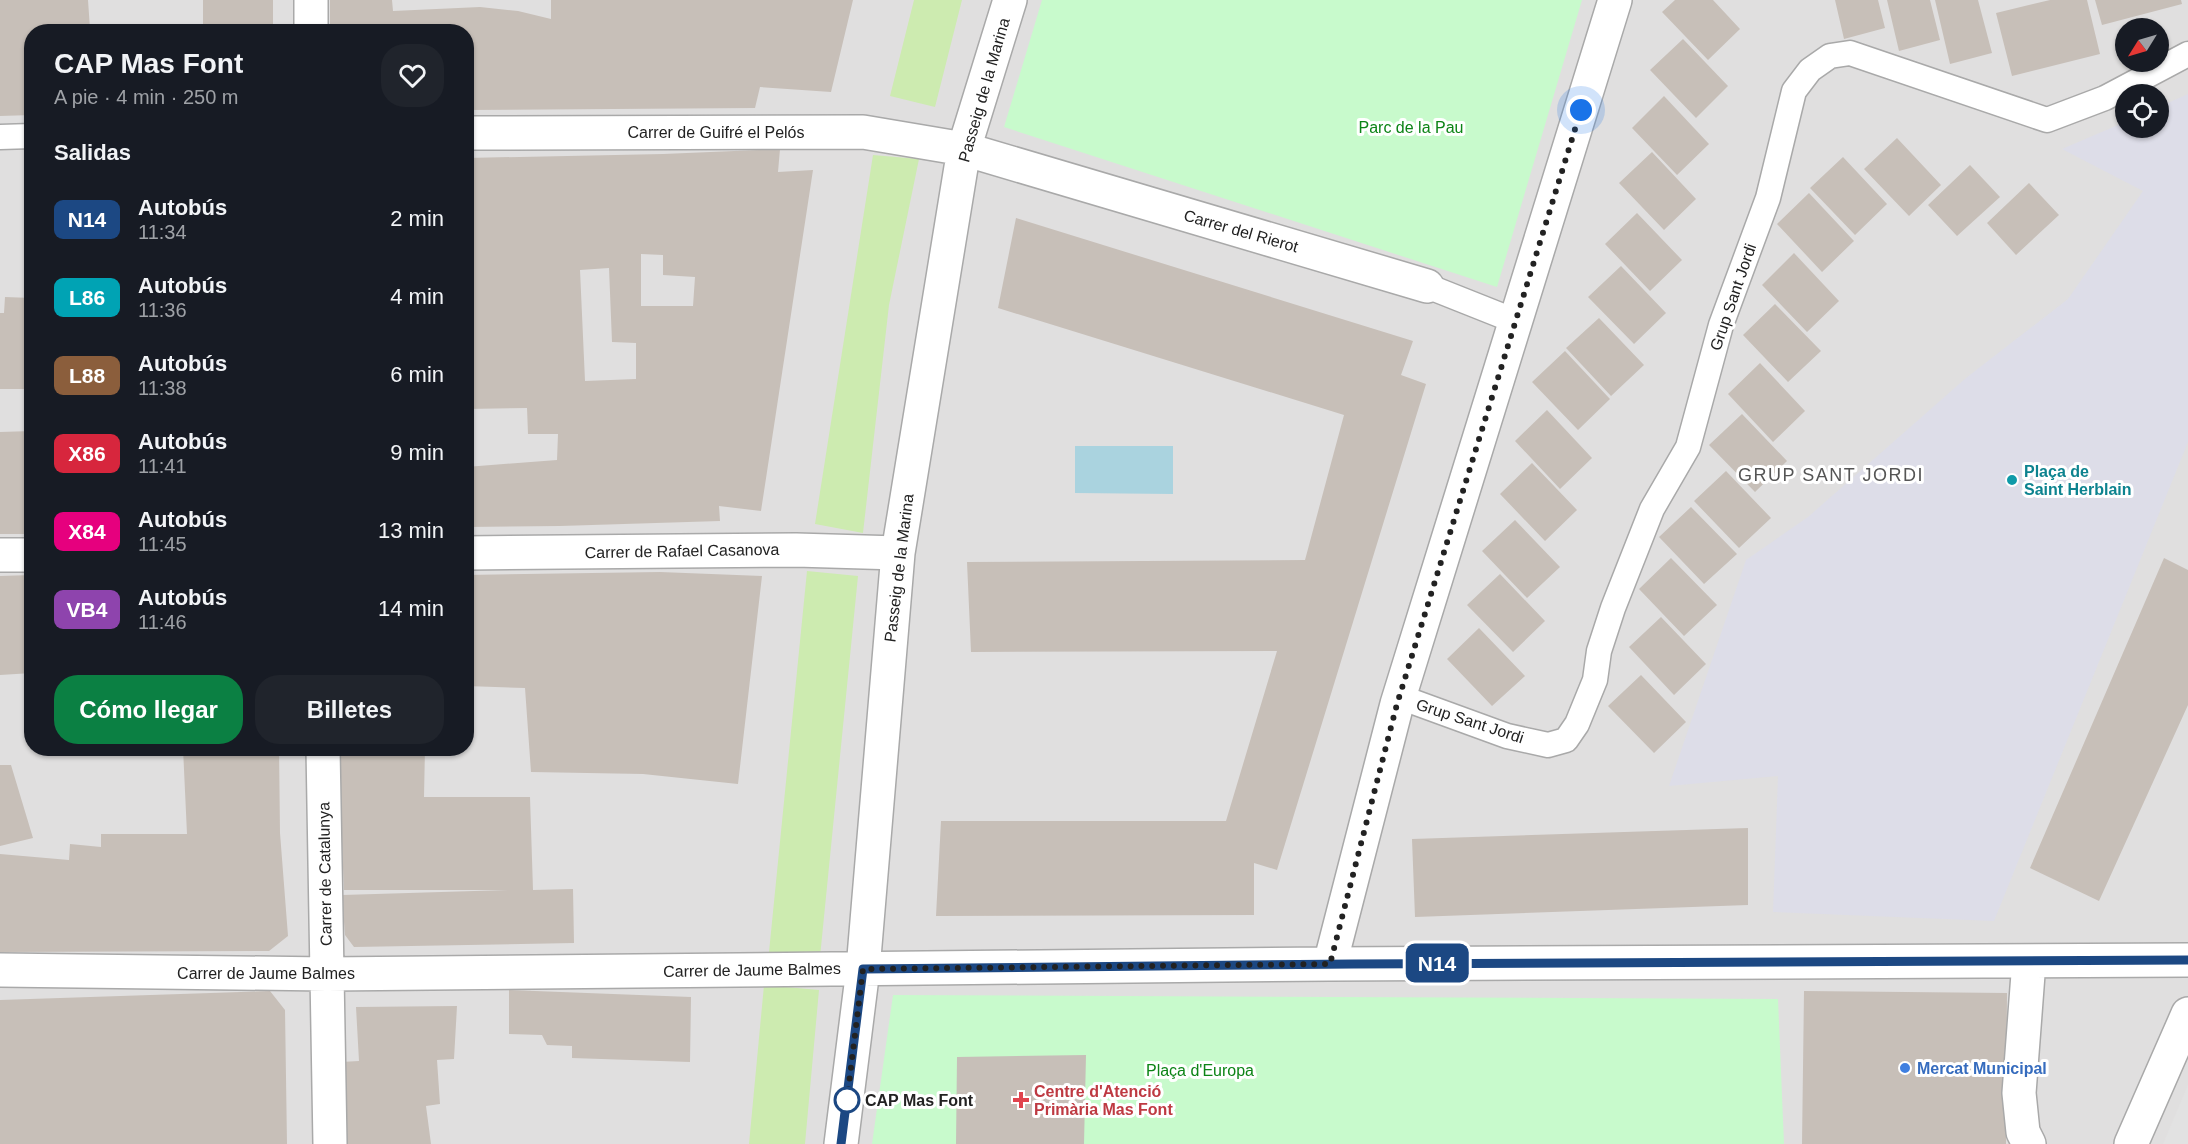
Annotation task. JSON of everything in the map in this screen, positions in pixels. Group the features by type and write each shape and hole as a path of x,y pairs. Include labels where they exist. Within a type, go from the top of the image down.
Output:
{"street":[{"path":"311,0 311,24"},
{"name":"Passeig de la Marina","path":"841,1144 863,969 898,553 964,149 1010,0"},
{"path":"1330,964 1400,698 1615,0"},
{"name":"Grup Sant Jordi","path":"1400,698 1507,736 1548,745 1566,740 1577,724 1595,680 1599,651 1652,509 1688,447 1721,325 1768,198 1794,91 1810,70 1830,56 1850,54 2047,120 2105,98 2188,54"},
{"name":"Carrer de Guifré el Pelós","path":"474,133 863,132 964,149"},
{"path":"0,137 24,136"},
{"name":"Carrer del Rierot","path":"964,149 1427,286 1515,321"},
{"name":"Carrer de Rafael Casanova","path":"474,553 796,550 898,553"},
{"path":"0,555 24,555"},
{"name":"Carrer de Catalunya","path":"323,756 330,1144"},
{"name":"Carrer de Jaume Balmes","path":"0,970 327,974 1330,964 2188,960"},
{"path":"2029,961 2019,1093 2023,1132 2029,1144"},
{"path":"2131,1144 2188,1014"}],"shaded area":[{"path":"0,0 2188,0 2188,1144 0,1144"},
{"name":"Plaça de Saint Herblain","path":"2188,94 2188,442 1994,921 1773,912 1778,776 1669,786 1746,560 1808,517 1966,378 2068,299 2143,191 2062,149 2115,126 2115,138 2169,138 2169,103"},
{"path":"2188,1085 2188,1144 2163,1144"}],"green space":[{"path":"914,0 962,0 935,107 890,96"},
{"name":"Parc de la Pau","path":"1042,0 1582,0 1497,287 1004,127"},
{"path":"873,155 919,159 889,305 863,533 815,524"},
{"path":"807,571 858,576 820,957 769,952"},
{"path":"764,985 819,990 805,1144 749,1144"},
{"name":"Plaça d'Europa","path":"893,995 1778,999 1784,1144 872,1144"}],"water":[{"path":"1075,446 1173,446 1173,494 1075,493"}],"building":[{"path":"0,0 88,0 90,24 24,24 24,115 0,116"},
{"path":"203,0 273,0 273,24 203,24"},
{"path":"330,0 392,0 393,11 480,7 518,11 551,19 551,0 853,0 831,92 760,87 755,108 474,110 474,24 330,24"},
{"path":"1675,0 1713,0 1740,29 1708,60 1662,12"},
{"path":"1835,0 1878,0 1885,28 1844,39"},
{"path":"1887,0 1930,0 1940,40 1899,51"},
{"path":"1935,0 1978,0 1992,53 1950,64"},
{"path":"2050,0 2087,0 2100,54 2012,76 1996,13"},
{"path":"2095,0 2181,0 2182,4 2129,18 2115,18 2115,22 2102,25"},
{"path":"1683,39 1728,86 1696,118 1650,70"},
{"path":"1664,96 1709,144 1677,175 1632,128"},
{"path":"1897,138 1941,185 1909,216 1864,169"},
{"path":"780,149 778,172 813,170 761,511 719,506 720,521 474,527 474,466 557,460 558,434 528,434 527,408 474,409 474,158","holes":["641,254 663,255 663,275 695,277 693,306 641,306","609,268 612,342 636,343 636,379 585,381 580,270"]},
{"path":"1652,152 1696,199 1664,230 1619,183"},
{"path":"1843,157 1887,204 1855,235 1810,188"},
{"path":"1970,165 2000,197 1957,236 1928,205"},
{"path":"2029,183 2059,215 2016,255 1987,223"},
{"path":"1809,193 1854,241 1822,272 1777,224"},
{"path":"1637,213 1682,260 1650,291 1605,244"},
{"path":"1016,218 1413,341 1401,375 1426,384 1277,870 1254,863 1254,915 936,916 941,821 1226,821 1277,651 971,652 967,562 1305,560 1344,415 998,308"},
{"path":"1794,253 1839,301 1807,332 1762,285"},
{"path":"1621,266 1666,313 1634,344 1588,297"},
{"path":"5,297 24,298 24,389 0,389 0,313 4,313"},
{"path":"1775,304 1821,351 1788,382 1743,335"},
{"path":"1599,318 1644,365 1611,396 1566,348"},
{"path":"1565,351 1610,399 1578,430 1532,382"},
{"path":"1760,363 1805,411 1773,442 1728,394"},
{"path":"1547,410 1592,458 1560,489 1515,441"},
{"path":"1742,414 1787,461 1755,492 1709,445"},
{"path":"24,431 24,534 0,534 0,432"},
{"path":"1532,463 1577,510 1545,541 1500,494"},
{"path":"1726,471 1771,518 1739,548 1694,501"},
{"path":"1691,507 1737,554 1704,584 1659,537"},
{"path":"1515,520 1560,567 1527,598 1482,551"},
{"path":"1671,558 1717,605 1684,636 1639,589"},
{"path":"2164,558 2188,570 2188,705 2099,901 2030,868"},
{"path":"660,572 762,576 738,784 643,774 531,772 525,688 474,686 474,575"},
{"path":"1500,574 1545,621 1513,652 1467,605"},
{"path":"24,575 24,674 0,675 0,576"},
{"path":"1661,617 1706,664 1674,695 1629,647"},
{"path":"1479,628 1525,676 1492,706 1447,659"},
{"path":"1641,675 1686,722 1654,753 1608,706"},
{"path":"183,756 279,756 280,833 288,936 269,951 0,952 0,854 69,860 70,844 101,847 101,834 187,834"},
{"path":"341,756 425,756 424,797 530,797 533,890 573,889 574,943 354,947 345,935 342,895 508,890 344,890 340,799"},
{"path":"0,765 11,765 33,838 0,846"},
{"path":"1748,828 1748,905 1415,917 1412,839"},
{"path":"509,990 691,997 690,1062 572,1058 572,1046 547,1045 542,1035 509,1034"},
{"path":"270,991 285,1010 287,1144 0,1144 0,1000"},
{"name":"Mercat Municipal","path":"1804,991 2007,993 2006,1144 1802,1144"},
{"path":"457,1006 454,1059 437,1060 440,1104 426,1106 431,1144 345,1144 341,1062 359,1061 356,1007"},
{"name":"Centre d'Atenció Primària Mas Font","path":"1086,1055 1084,1144 956,1144 957,1057"}],"bus line":[{"name":"N14","path":"841,1144 863,969 2188,960"}],"place":[{"name":"Plaça de Saint Herblain","path":"2012,480"},
{"name":"Mercat Municipal","path":"1905,1068"},
{"name":"CAP Mas Font","path":"847,1100"},
{"name":"Centre d'Atenció Primària Mas Font","path":"1021,1100"}],"district":[{"name":"GRUP SANT JORDI","path":"1831,475"}],"route":[{"path":"847,1100 863,969 1330,964 1397,704 1581,110"}]}
